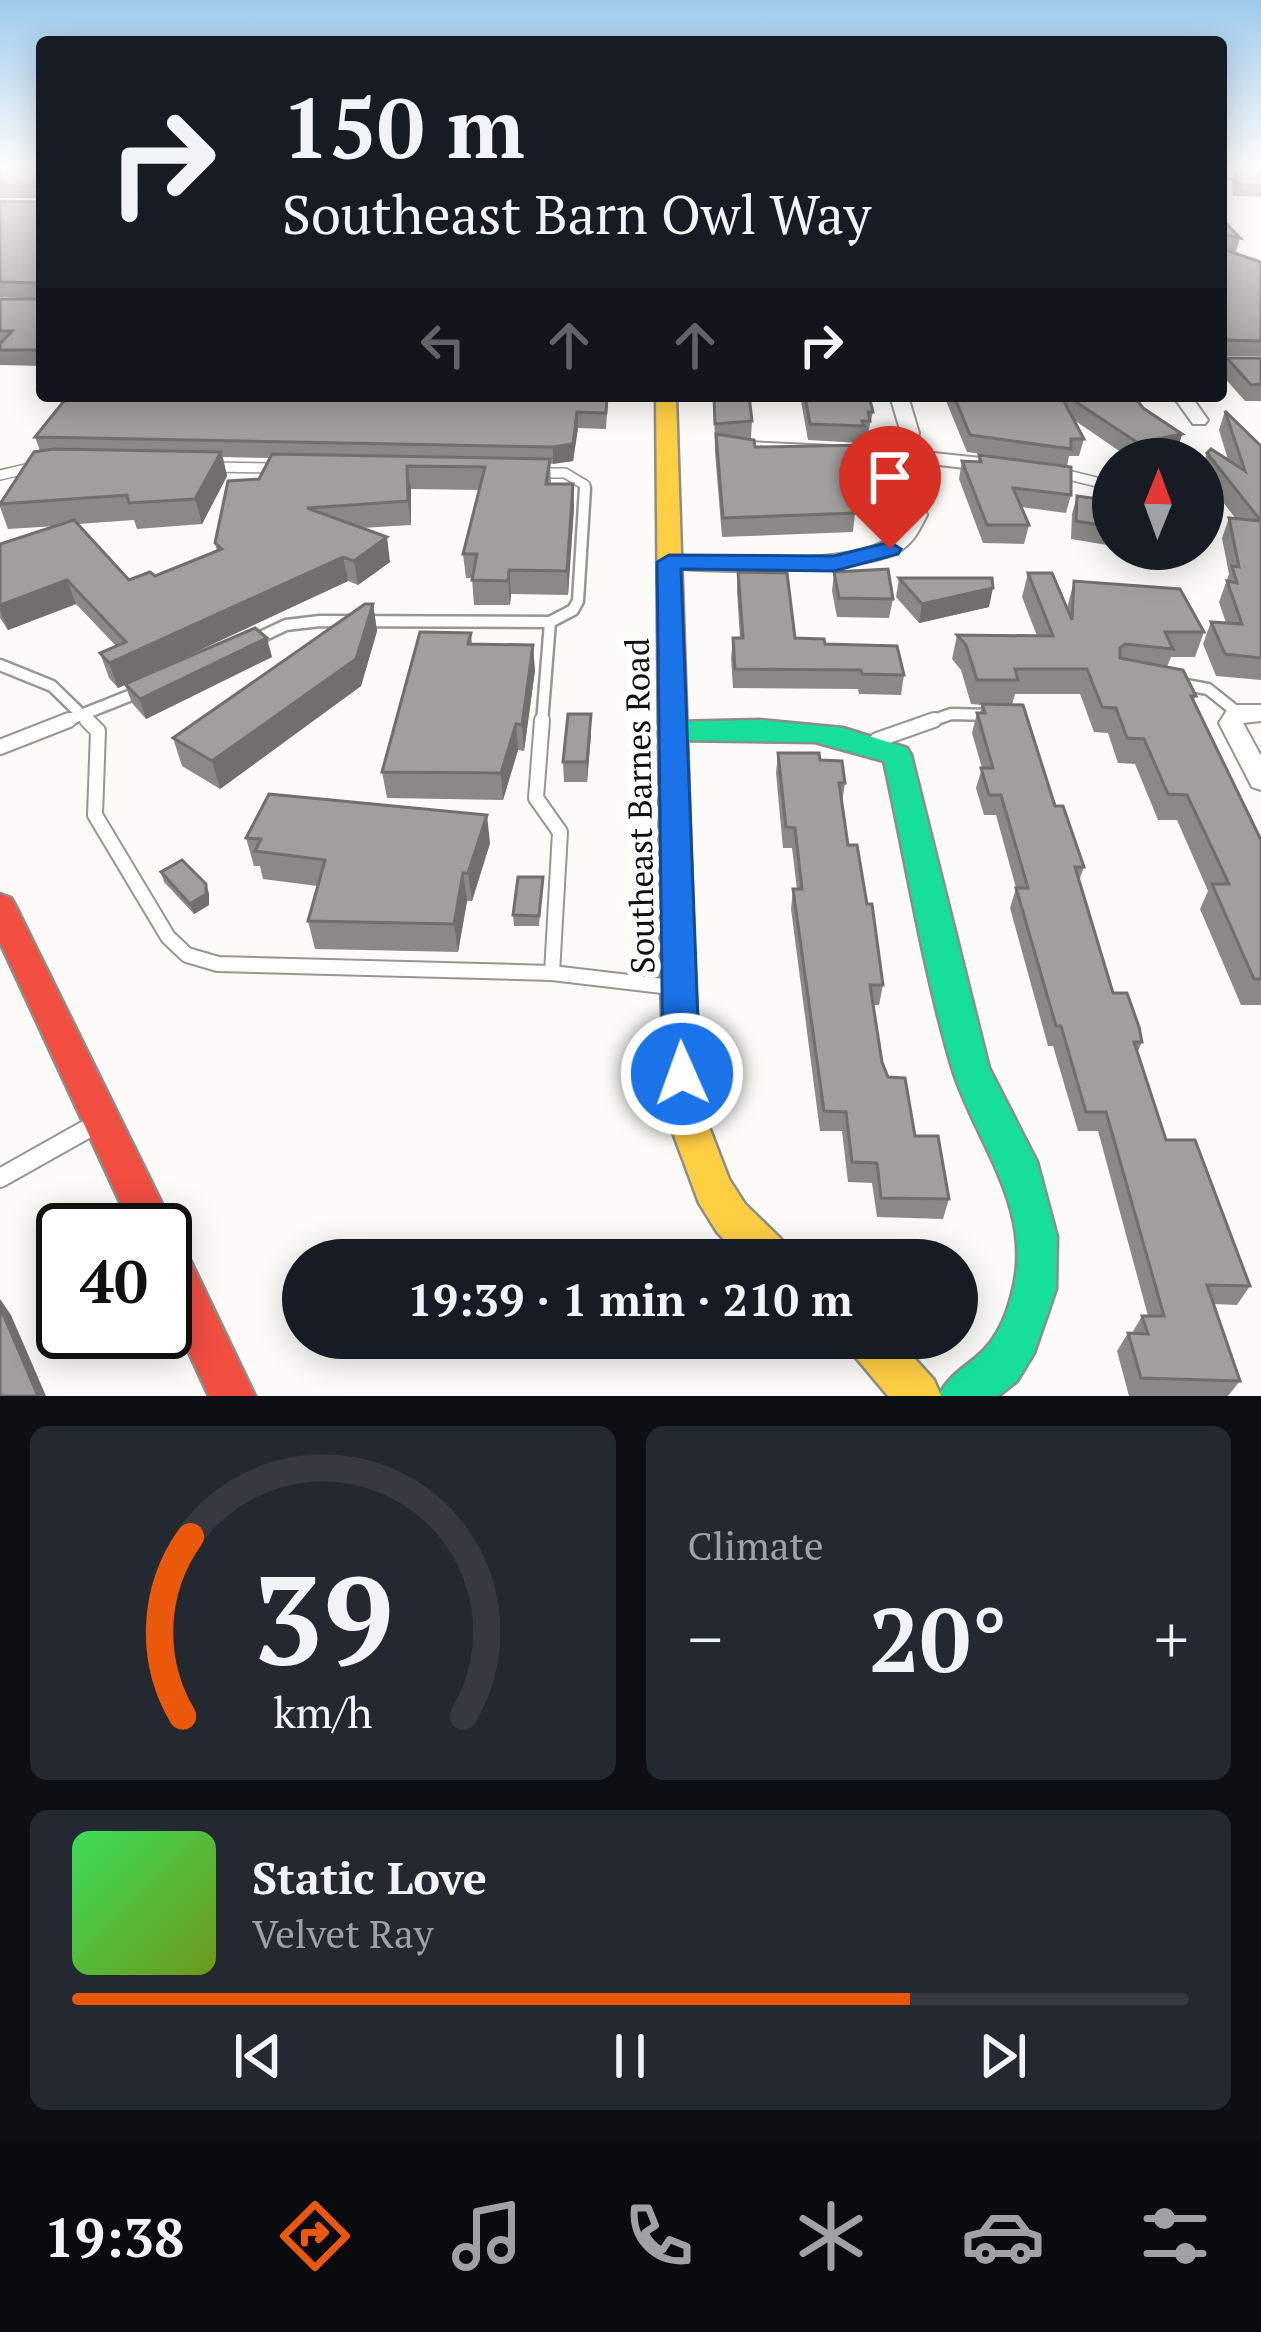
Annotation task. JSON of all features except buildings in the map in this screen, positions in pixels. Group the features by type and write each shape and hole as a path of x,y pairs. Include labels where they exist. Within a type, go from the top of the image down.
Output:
{"street":[{"name":"Southeast Barnes Road","path":"666,402 678,988 686,1114 695,1152 731,1218 752,1239"},
{"path":"669,562 834,563 890,549 917,515 904,457 910,433 901,402"},
{"path":"1186,402 1198,420"},
{"path":"723,446 811,447 1021,468"},
{"path":"1250,713 1231,723 1261,782"},
{"path":"674,731 841,734 875,741 898,755 970,1070 1016,1160 1034,1212 1039,1270 1031,1306 1005,1360 962,1396"},
{"path":"0,907 141,1203"},
{"path":"192,1311 232,1396"},
{"path":"885,1359 918,1396"}],"lane":[{"path":"0,475 46,466"},
{"path":"198,466 290,468"},
{"path":"1042,470 1092,481"},
{"path":"244,645 286,625 320,621 550,622 573,610 578,601 585,485 565,473 519,472"},
{"path":"550,622 536,798 560,832 553,974"},
{"path":"0,665 52,686 98,731 99,755 90,796 95,815 169,937 187,955 218,964 553,974 678,988"},
{"path":"1162,682 1208,689 1250,713"},
{"path":"0,747 158,684"},
{"path":"875,741 951,715 1013,715"},
{"path":"0,1178 103,1120"}],"traffic: fast":[{"path":"673,731 815,732 897,755 971,1070 1017,1162 1036,1237 1035,1289 1019,1338 1001,1365 962,1396"}],"traffic: slow":[{"path":"666,402 678,988 685,1114 713,1190 752,1239"},
{"path":"885,1359 918,1396"}],"traffic: jam":[{"path":"0,907 141,1203"},
{"path":"192,1311 232,1396"}],"route":[{"path":"682,1074 669,562 834,563 890,549"}]}
